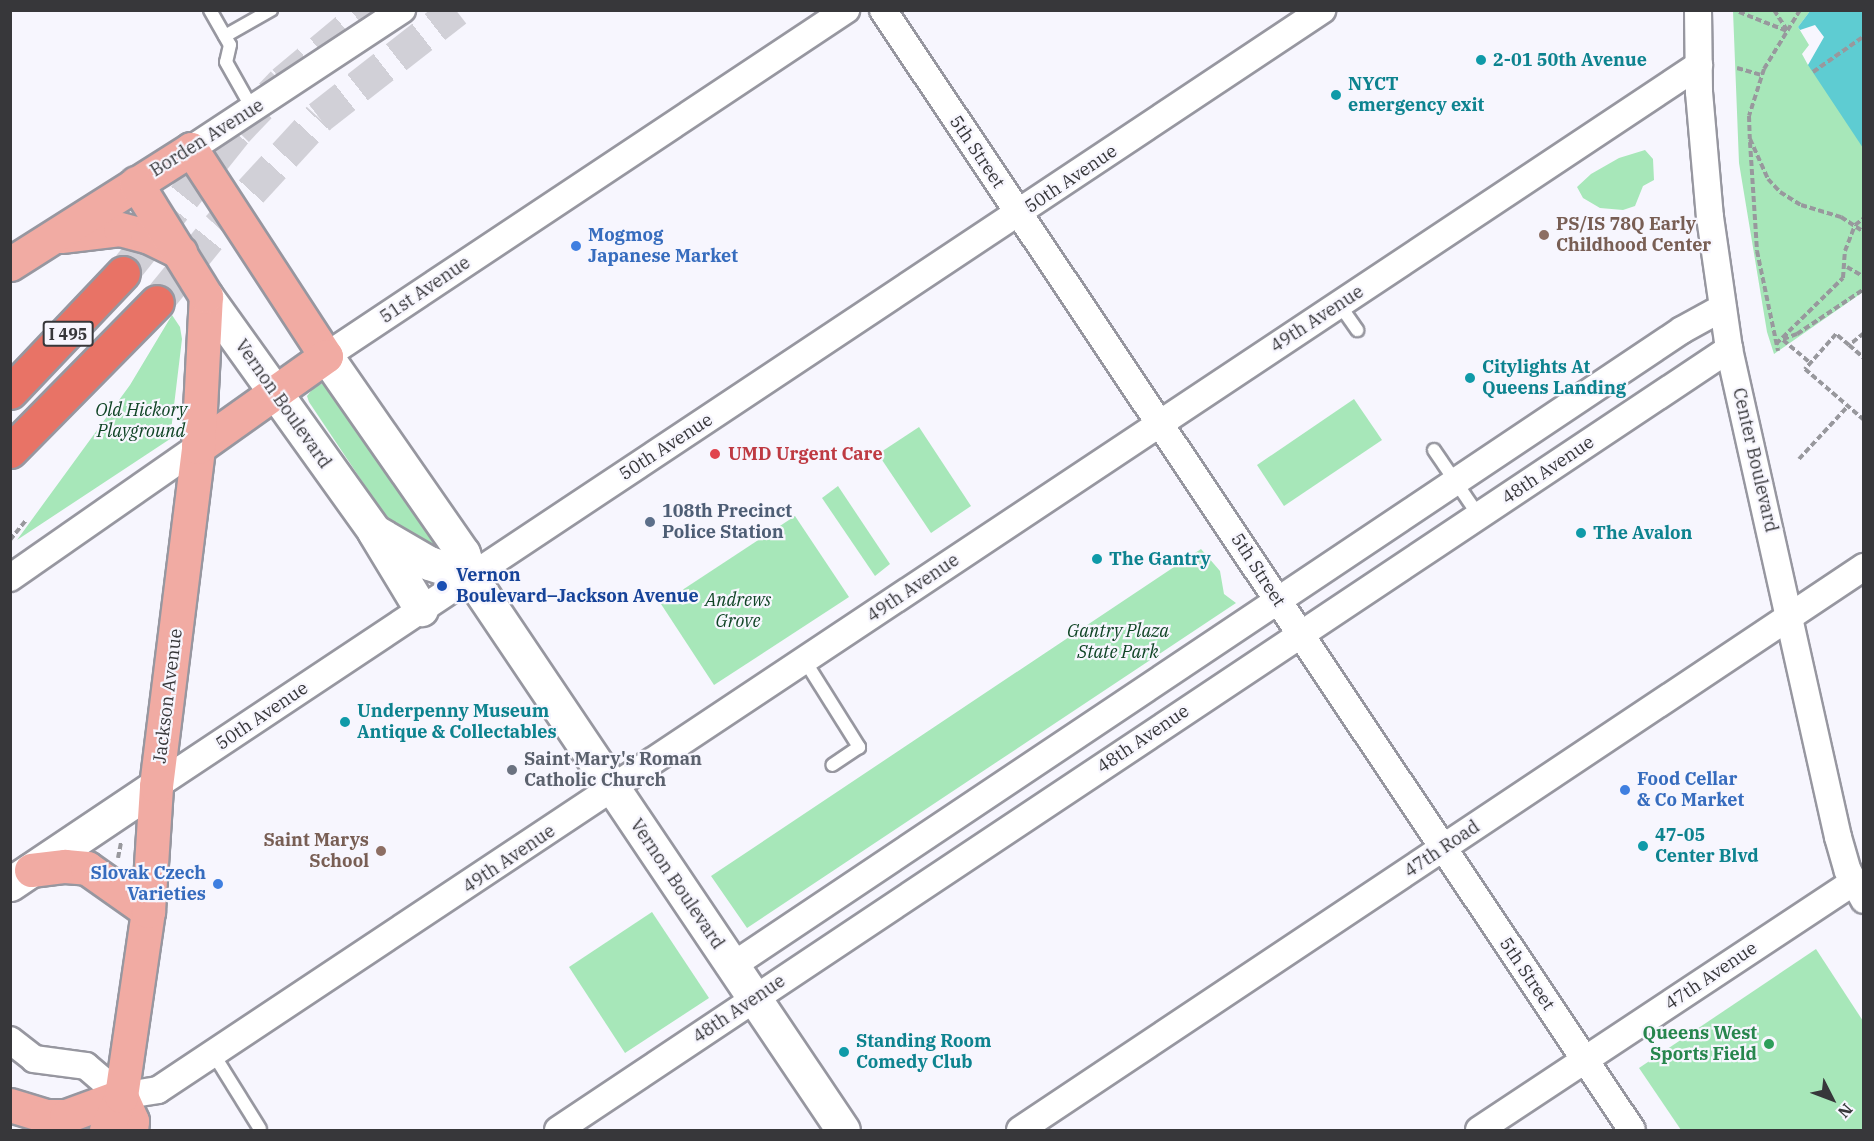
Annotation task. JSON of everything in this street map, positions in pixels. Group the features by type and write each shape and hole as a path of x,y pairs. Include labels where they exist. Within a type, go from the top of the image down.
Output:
{"highway":[{"name":"I 495","path":"10,374 120,270 10,392"},
{"name":"I 495","path":"18,441 149,304"}],"main road":[{"name":"Vernon Boulevard","path":"190,150 326,356 463,553 471,576 843,1131"},
{"name":"Borden Avenue","path":"10,264 46,239 190,150"},
{"name":"Vernon Boulevard","path":"136,183 206,296 374,531 429,563 471,576"},
{"path":"46,239 120,229 147,236 180,252"},
{"name":"Jackson Avenue","path":"106,1131 122,1096 148,911 156,786 198,447 206,296"},
{"name":"51st Avenue","path":"198,447 326,356"},
{"path":"374,531 421,609"},
{"name":"50th Avenue","path":"21,877 156,786"},
{"path":"21,877 64,866 87,868 148,911"},
{"path":"10,1105 45,1116 66,1116 122,1096"},
{"name":"Jackson Avenue","path":"122,1096 132,1121 131,1131"},
{"path":"10,1123 17,1131"}],"street":[{"name":"Borden Avenue","path":"190,150 402,10"},
{"name":"51st Avenue","path":"326,356 846,10"},
{"name":"5th Street","path":"883,10 1632,1131"},
{"name":"50th Avenue","path":"156,786 1020,214 1322,10"},
{"name":"Center Boulevard","path":"1698,10 1699,65 1710,217 1729,349 1838,837 1858,891"},
{"name":"49th Avenue","path":"122,1096 158,1090 214,1055 1699,65"},
{"path":"732,966 1457,483 1682,330 1722,308"},
{"name":"48th Avenue","path":"558,1131 1729,349"},
{"name":"51st Avenue","path":"10,578 198,447"},
{"name":"47th Road","path":"1020,1131 1863,567"},
{"name":"47th Avenue","path":"1479,1131 1585,1060 1858,891"},
{"path":"10,1040 34,1059 86,1066 122,1096"}],"lane":[{"path":"210,10 230,45 226,62 253,110"},
{"path":"225,36 272,10"},
{"path":"1339,304 1357,330"},
{"path":"1434,450 1479,516"},
{"path":"805,661 859,747 832,765"},
{"path":"214,1055 260,1129"}],"path":[{"path":"1774,10 1787,31"},
{"path":"1778,351 1757,251 1749,116 1761,75 1800,10"},
{"path":"1739,12 1787,31"},
{"path":"1813,72 1863,36"},
{"path":"1737,68 1761,75"},
{"path":"1749,139 1768,179 1780,192 1801,205 1855,225 1863,232"},
{"path":"1782,340 1809,308 1843,278 1847,267 1844,255 1855,225 1863,218"},
{"path":"1847,267 1863,277"},
{"path":"1776,344 1797,334 1863,289"},
{"path":"1849,345 1863,333"},
{"path":"1863,358 1836,334 1805,369 1863,420"},
{"path":"1782,340 1810,363"},
{"path":"1799,459 1848,406"},
{"path":"10,540 26,520"}],"green space":[{"path":"1733,11 1810,11 1798,27 1809,45 1802,54 1808,65 1863,28 1863,292 1774,354 1767,332 1739,163"},
{"path":"1645,150 1653,159 1654,180 1643,186 1635,206 1623,210 1600,208 1583,198 1577,187 1591,174 1619,158"},
{"name":"Old Hickory Playground","path":"172,315 180,327 182,339 170,439 17,540 130,385"},
{"path":"328,382 444,553 400,538 309,402 307,396 315,386"},
{"path":"1354,399 1382,440 1284,506 1257,465"},
{"path":"919,427 971,506 931,533 878,454"},
{"path":"838,486 890,564 875,576 822,498"},
{"name":"Andrews Grove","path":"795,516 849,597 714,685 661,604"},
{"name":"Gantry Plaza State Park","path":"1201,549 1220,571 1224,594 1236,603 747,928 711,876"},
{"path":"652,912 709,998 625,1053 569,967"},
{"name":"Queens West Sports Field","path":"1816,949 1863,1021 1863,1130 1681,1130 1639,1068"}],"water":[{"path":"1810,11 1863,11 1863,148 1808,65 1824,37 1815,25 1800,30 1798,27"}],"tunnel":[{"path":"123,273 237,130 283,82 369,10"},
{"path":"157,302 218,227 319,117 456,10"}],"place":[{"name":"2-01 50th Avenue","path":"1481,60"},
{"name":"NYCT emergency exit","path":"1336,95"},
{"name":"PS/IS 78Q Early Childhood Center","path":"1544,235"},
{"name":"Mogmog Japanese Market","path":"576,246"},
{"name":"Citylights At Queens Landing","path":"1470,378"},
{"name":"UMD Urgent Care","path":"715,454"},
{"name":"108th Precinct Police Station","path":"650,522"},
{"name":"The Avalon","path":"1581,533"},
{"name":"The Gantry","path":"1097,559"},
{"name":"Vernon Boulevard–Jackson Avenue","path":"442,586"},
{"name":"Underpenny Museum Antique & Collectables","path":"345,722"},
{"name":"Saint Mary's Roman Catholic Church","path":"512,770"},
{"name":"Food Cellar & Co Market","path":"1625,790"},
{"name":"47-05 Center Blvd","path":"1643,846"},
{"name":"Saint Marys School","path":"381,851"},
{"name":"Slovak Czech Varieties","path":"218,884"},
{"name":"Queens West Sports Field","path":"1769,1044"},
{"name":"Standing Room Comedy Club","path":"844,1052"}]}
